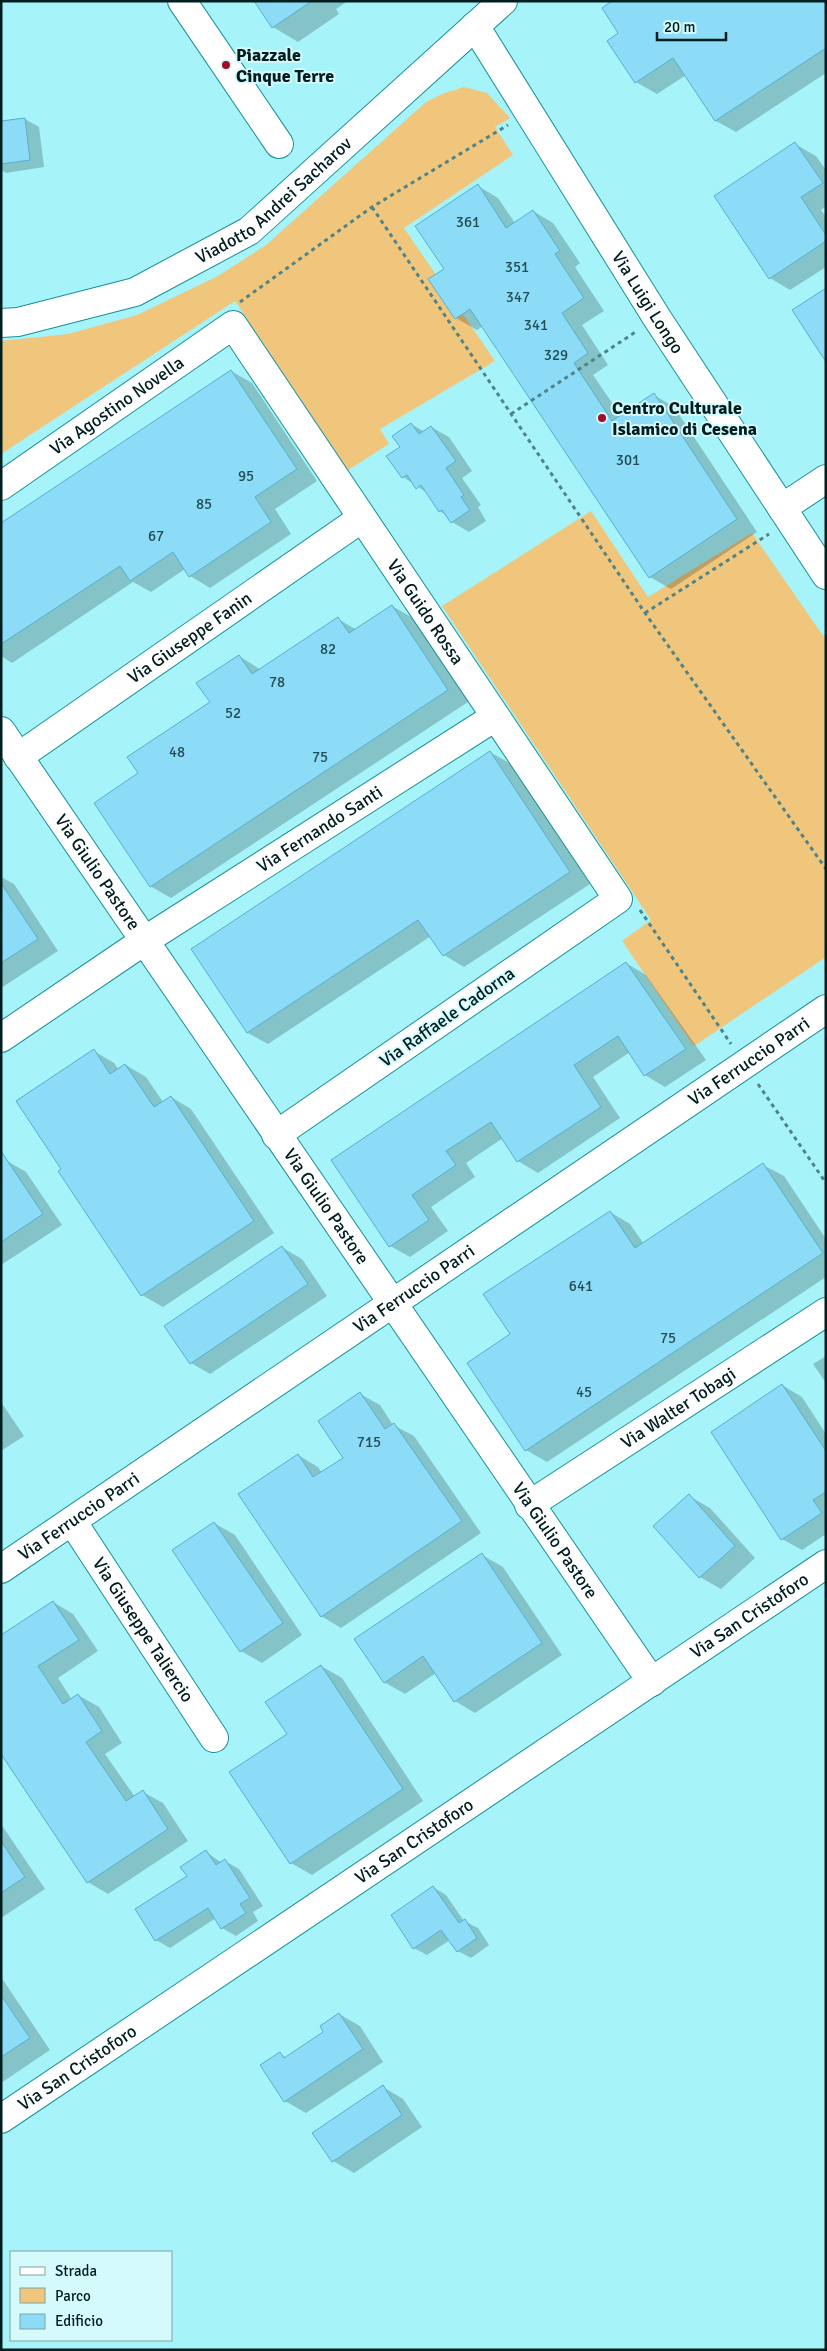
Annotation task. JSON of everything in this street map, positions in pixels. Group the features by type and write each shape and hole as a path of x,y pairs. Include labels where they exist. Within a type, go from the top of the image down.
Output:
{"street":[{"path":"182,1 279,144"},
{"name":"Viadotto Andrei Sacharov","path":"1,323 18,322 135,292 249,231 503,1"},
{"name":"Via Luigi Longo","path":"475,26 657,318 826,575"},
{"name":"Via Agostino Novella","path":"1,486 233,325"},
{"name":"Via Guido Rossa","path":"233,325 618,899"},
{"path":"785,515 826,479"},
{"name":"Via Giuseppe Fanin","path":"18,757 362,518"},
{"name":"Via Fernando Santi","path":"1,1038 144,941 495,717"},
{"name":"Via Giulio Pastore","path":"1,731 529,1506 652,1682"},
{"name":"Via Raffaele Cadorna","path":"276,1135 618,899"},
{"name":"Via Ferruccio Parri","path":"1,1569 826,1009"},
{"name":"Via Walter Tobagi","path":"529,1506 826,1312"},
{"name":"Via Giuseppe Taliercio","path":"72,1521 214,1738"},
{"name":"Via San Cristoforo","path":"1,2119 826,1564"}],"path":[{"path":"233,325 236,305 372,207 530,112"},
{"path":"372,207 645,613 826,870"},
{"path":"511,414 657,318"},
{"path":"645,613 785,515"},
{"path":"618,899 638,908 826,1183"}],"green space":[{"path":"464,87 487,93 510,118 495,127 513,155 404,228 495,361 380,429 389,444 348,470 235,301 1,454 1,341 68,334 137,315 218,276 266,245 426,102 442,94"},
{"path":"591,511 648,597 752,533 826,640 826,957 694,1046 622,941 651,920 442,606"}],"building":[{"path":"254,1 312,1 272,28"},
{"path":"612,1 826,1 826,48 715,121 673,58 635,83 607,41 618,33 602,8"},
{"path":"25,118 30,160 1,164 1,121"},
{"path":"795,142 823,183 801,197 826,235 826,241 769,279 714,196"},
{"path":"478,184 506,228 533,210 560,251 555,254 584,298 562,313 588,353 574,363 612,421 654,393 737,519 649,578 470,309 455,319 428,279 444,269 415,226"},
{"path":"826,288 826,362 792,310"},
{"path":"231,370 297,469 255,497 271,522 189,577 173,552 130,581 120,566 1,644 1,523"},
{"path":"411,423 419,434 431,426 456,461 446,468 464,495 461,497 470,510 451,523 442,510 439,512 421,485 416,489 407,475 402,478 386,456 400,447 392,436"},
{"path":"392,605 448,690 150,887 94,803 138,773 127,757 210,702 196,683 239,655 252,674 338,617 349,633"},
{"path":"490,751 570,872 443,956 418,920 247,1033 191,949"},
{"path":"1,883 38,939 1,963"},
{"path":"626,962 686,1049 644,1076 618,1036 574,1065 601,1107 517,1162 491,1122 446,1151 456,1165 412,1195 429,1220 389,1247 331,1160"},
{"path":"94,1049 110,1074 125,1064 154,1107 171,1096 254,1221 141,1296 58,1171 61,1169 16,1101"},
{"path":"1,1151 43,1214 1,1242"},
{"path":"763,1163 823,1253 525,1451 467,1363 510,1334 483,1294 610,1211 635,1248"},
{"path":"282,1246 308,1284 190,1364 164,1326"},
{"path":"782,1384 826,1451 826,1492 813,1500 822,1513 781,1540 711,1432"},
{"path":"360,1392 385,1429 394,1423 462,1521 321,1617 238,1494 298,1454 313,1477 343,1458 318,1421"},
{"path":"689,1494 735,1546 699,1578 653,1526"},
{"path":"214,1522 283,1623 240,1652 172,1550"},
{"path":"482,1553 542,1643 454,1702 423,1656 384,1683 354,1639"},
{"path":"53,1601 79,1640 38,1666 63,1704 78,1694 102,1731 86,1742 126,1801 143,1790 168,1829 87,1883 1,1754 1,1635"},
{"path":"321,1665 403,1789 290,1864 229,1772 287,1734 265,1702"},
{"path":"1,1841 25,1877 1,1893"},
{"path":"206,1850 216,1865 225,1859 250,1898 240,1904 246,1913 221,1929 208,1908 155,1941 135,1909 187,1876 180,1867"},
{"path":"433,1886 459,1923 465,1919 477,1938 457,1952 441,1930 413,1949 391,1915"},
{"path":"1,1995 30,2038 1,2057"},
{"path":"339,2013 363,2049 284,2102 260,2065 280,2052 284,2058 323,2032 320,2026"},
{"path":"383,2085 402,2115 332,2162 312,2133"}],"place":[{"name":"Piazzale Cinque Terre","path":"226,65"},
{"name":"Centro Culturale Islamico di Cesena","path":"602,418"}]}
